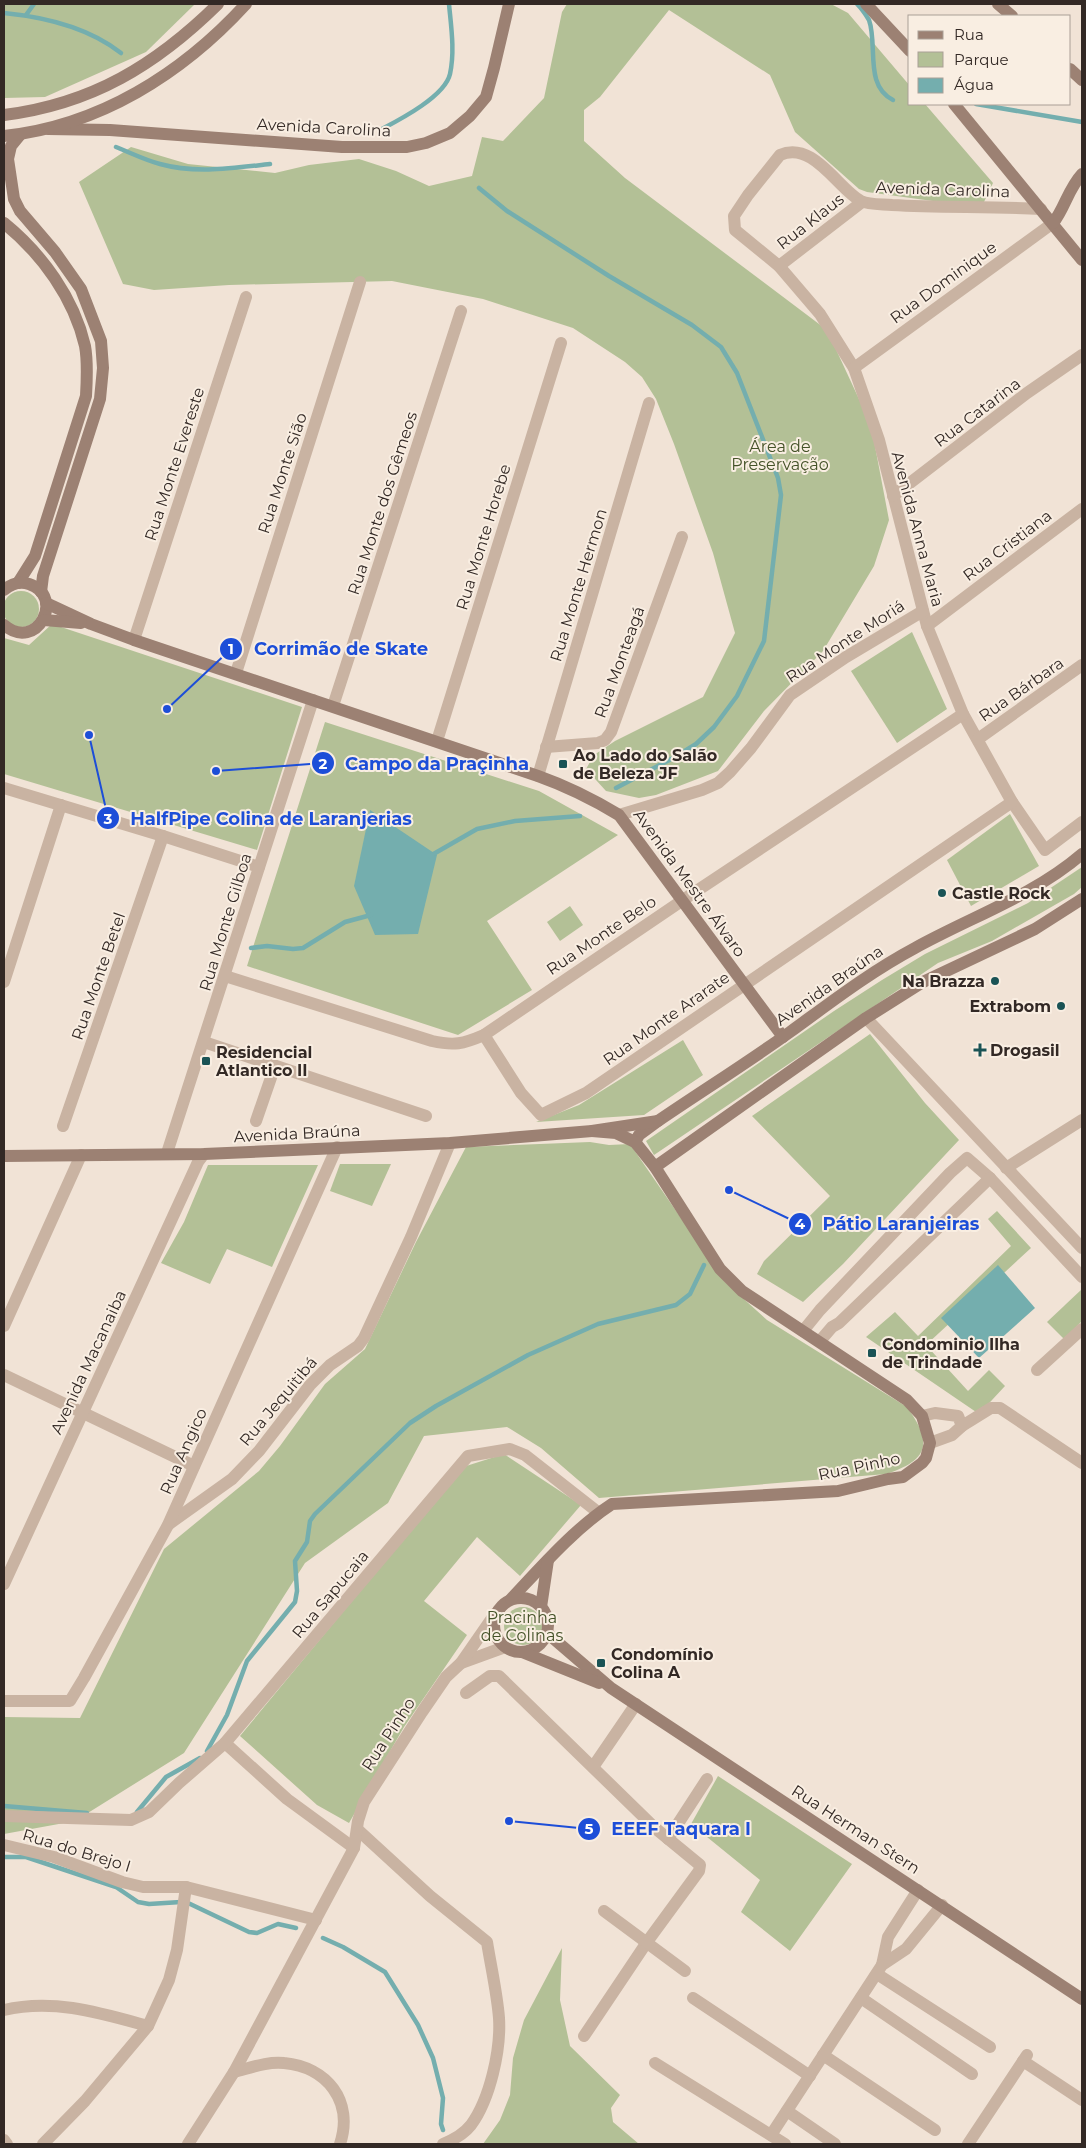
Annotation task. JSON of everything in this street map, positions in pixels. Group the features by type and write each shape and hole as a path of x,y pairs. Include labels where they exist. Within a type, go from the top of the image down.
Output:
{"street":[{"path":"4,115 68,101 96,92 130,74 160,53 183,36 218,4"},
{"path":"4,136 48,129 98,112 151,84 203,47 246,4"},
{"name":"Avenida Carolina","path":"48,129 129,131 342,147 407,148 426,143 450,133 470,116 486,97 509,4"},
{"path":"866,4 908,49"},
{"path":"998,4 1011,15"},
{"path":"1071,70 1082,80"},
{"name":"Avenida Carolina","path":"955,105 1052,223 1078,247 1082,260"},
{"path":"4,625 13,632 24,633 37,628 44,620 43,576 100,399 103,368 101,342 81,289 55,252 20,211 14,199 8,159 11,146 20,134"},
{"name":"Avenida Carolina","path":"740,235 734,224 734,216 780,155 787,152 794,152 818,162 862,202 906,206 1040,209"},
{"path":"1052,223 1060,215 1073,184 1082,174"},
{"name":"Rua Klaus","path":"779,266 862,202"},
{"name":"Rua Dominique","path":"854,368 1052,223"},
{"path":"4,224 42,262 68,297 84,345 87,368 86,396 35,556 18,583 4,590"},
{"name":"Avenida Anna Maria","path":"740,235 779,266 820,314 854,368 879,440 927,626 963,714 1012,802 1045,850 1082,822"},
{"name":"Rua Monte Sião","path":"236,673 360,282"},
{"name":"Rua Monte Evereste","path":"134,640 246,297"},
{"name":"Rua Monte dos Gêmeos","path":"333,706 461,311"},
{"name":"Rua Monte Horebe","path":"437,741 561,343"},
{"name":"Rua Catarina","path":"893,496 1027,393 1082,355"},
{"name":"Rua Monte Hermon","path":"538,776 649,403"},
{"name":"Rua Cristiana","path":"927,626 1082,509"},
{"name":"Rua Monteagá","path":"546,747 598,743 606,740 611,732 682,537"},
{"name":"Avenida Mestre Álvaro","path":"18,583 31,585 44,598 91,624 538,776 576,790 619,815 783,1037"},
{"name":"Rua Monte Moriá","path":"619,815 702,790 718,783 746,754 790,695 846,657 923,611"},
{"name":"Avenida Mestre Álvaro","path":"44,620 91,624"},
{"name":"Rua Bárbara","path":"978,739 1082,665"},
{"name":"Rua Monte Gilboa","path":"167,1153 313,700"},
{"name":"Rua Monte Belo","path":"225,976 439,1043 463,1044 484,1035 963,714"},
{"path":"4,788 163,836 259,868"},
{"name":"Rua Monte Ararate","path":"484,1035 521,1092 541,1115 586,1093 1012,802"},
{"path":"4,982 61,805"},
{"name":"Rua Monte Betel","path":"63,1126 163,836"},
{"name":"Avenida Braúna","path":"4,1156 204,1154 450,1143 592,1130 658,1121 783,1037 860,981 915,948 985,914 1052,877 1082,854"},
{"path":"655,1167 866,1018 923,982 1035,928 1082,899"},
{"path":"866,1018 1082,1248"},
{"path":"204,1042 426,1116"},
{"path":"256,1121 275,1066"},
{"path":"1006,1168 1082,1120"},
{"path":"658,1121 638,1135 635,1142 655,1167 720,1269 731,1281 742,1291 907,1400 922,1416 930,1443 952,1435 960,1421"},
{"name":"Avenida Braúna","path":"592,1130 616,1133 635,1142"},
{"name":"Rua Jequitibá","path":"168,1525 232,1479 259,1451 310,1385 330,1365 358,1346 364,1338 411,1237 450,1143"},
{"name":"Rua Angico","path":"4,1701 70,1701 168,1525 337,1147"},
{"name":"Avenida Macanaiba","path":"4,1584 198,1162 204,1154"},
{"path":"4,1326 81,1155"},
{"path":"803,1331 827,1303 967,1158 990,1178 1082,1277"},
{"path":"820,1341 832,1327 990,1178"},
{"path":"1038,1370 1082,1329"},
{"path":"4,1375 194,1466"},
{"path":"922,1416 935,1413 960,1421 991,1408 1000,1408 1082,1463"},
{"name":"Rua Pinho","path":"511,1599 548,1560 599,1513 612,1504 838,1491 888,1478 903,1477 926,1458 930,1443"},
{"name":"Rua Sapucaia","path":"4,1816 131,1820 150,1812 179,1783 225,1743 468,1456 510,1449 516,1450 599,1513"},
{"path":"541,1607 548,1560"},
{"path":"527,1598 541,1607 547,1617 547,1633 540,1644 529,1651 522,1652 505,1647 497,1640 494,1630 495,1614 501,1605 511,1599 527,1598"},
{"name":"Rua Pinho","path":"188,2144 234,2072 354,1848 358,1821 364,1802 422,1712 446,1678 461,1663 495,1614"},
{"name":"Rua Herman Stern","path":"547,1633 611,1688 1082,1999"},
{"name":"Rua Pinho","path":"461,1663 505,1647"},
{"name":"Rua Herman Stern","path":"522,1652 611,1688"},
{"path":"466,1693 490,1676 499,1676 668,1839 698,1862 700,1868 647,1942 584,2036"},
{"path":"593,1767 636,1704"},
{"path":"225,1743 287,1799 354,1848"},
{"path":"668,1839 707,1779"},
{"path":"358,1830 430,1896 487,1942 499,2019 497,2046 490,2082 481,2108 471,2125 461,2135 443,2144"},
{"name":"Rua do Brejo I","path":"4,1845 54,1857 122,1882 143,1887 186,1887 316,1920"},
{"path":"43,2144 86,2101 148,2026 169,1980 177,1950 186,1887"},
{"path":"880,1970 888,1937 918,1890"},
{"path":"771,2135 880,1970 906,1949 942,1905"},
{"path":"604,1911 685,1971"},
{"path":"880,1970 990,2047"},
{"path":"693,1998 810,2076"},
{"path":"861,1998 972,2074"},
{"path":"4,2010 29,2005 58,2005 90,2010 148,2026"},
{"path":"824,2055 935,2130"},
{"path":"968,2144 1025,2058 1082,2100"},
{"path":"234,2072 262,2065 283,2063 319,2075 335,2088 342,2104 340,2144"},
{"path":"655,2063 785,2144"},
{"path":"787,2111 835,2144"},
{"path":"4,2140 6,2144"}],"green space":[{"path":"4,4 195,4 146,52 45,97 4,98"},
{"name":"Área de Preservação","path":"567,4 831,4 848,13 908,84 908,105 926,105 993,183 983,204 940,202 867,192 859,189 795,132 770,75 669,10 600,97 584,110 584,141 625,178 827,330 871,425 889,520 874,566 823,651 764,711 718,771 656,795 639,798 606,791 586,769 594,755 615,741 703,697 735,633 713,553 674,444 656,399 642,377 625,362 573,328 483,299 392,281 229,285 154,290 123,284 79,182 131,147 188,164 275,173 309,165 359,159 396,171 429,186 472,176 482,137 503,141 544,98 562,12"},
{"path":"21,591 28,592 34,596 38,602 38,616 34,622 28,626 21,627 14,626 8,622 4,616 3,609 4,602 8,596 14,592"},
{"path":"52,624 302,707 257,850 4,774 4,638 29,645"},
{"path":"912,632 947,709 897,743 851,671"},
{"path":"325,722 539,791 618,835 487,921 532,990 458,1035 247,966"},
{"path":"1010,814 1039,866 971,906 947,860"},
{"path":"1082,867 1082,887 1074,894 992,941 938,963 654,1155 646,1141 834,1011 925,954 1028,903"},
{"path":"570,906 583,925 560,941 547,922"},
{"path":"870,1034 925,1103 959,1140 843,1264 803,1302 757,1274 764,1261 830,1196 752,1116"},
{"path":"683,1040 703,1075 644,1115 536,1122 579,1105"},
{"path":"590,1142 609,1145 630,1144 725,1282 767,1320 907,1407 921,1431 922,1449 918,1456 911,1463 886,1474 599,1498 541,1448 507,1427 424,1436 388,1503 305,1563 184,1753 75,1821 4,1834 4,1717 80,1718 164,1549 259,1471 280,1446 325,1384 365,1349 416,1242 466,1147"},
{"path":"340,1164 391,1164 372,1206 330,1191"},
{"path":"208,1165 318,1165 272,1267 227,1249 210,1284 161,1263 184,1222"},
{"path":"997,1211 1031,1248 926,1345 968,1391 989,1370 1005,1386 979,1414 866,1337 895,1312 918,1336 1011,1246 988,1219"},
{"path":"1082,1289 1082,1321 1064,1339 1047,1322"},
{"path":"504,1454 581,1505 520,1576 477,1537 424,1601 467,1635 404,1727 349,1823 317,1805 240,1736 463,1467"},
{"name":"Pracinha de Colinas","path":"523,1607 536,1613 542,1626 536,1639 523,1645 510,1639 504,1626 510,1613"},
{"path":"718,1776 852,1864 790,1951 741,1912 760,1880 691,1824"},
{"path":"562,1948 560,2000 570,2046 620,2095 611,2108 613,2122 639,2144 483,2144 500,2120 510,2095 513,2058 524,2020"}],"water":[{"path":"370,810 437,855 418,934 375,935 354,886"},
{"path":"998,1265 1035,1308 979,1358 941,1318"}],"waterway":[{"path":"26,15 34,4"},
{"path":"382,129 421,106 440,90 446,82 450,74 452,56 449,4"},
{"path":"857,4 869,20 875,75 878,85 884,94 893,100"},
{"path":"4,13 35,17 80,30 94,36 121,53"},
{"path":"982,105 1082,122"},
{"path":"116,147 154,162 187,169 215,169 270,164"},
{"path":"479,188 507,211 609,276 692,325 721,347 737,373 778,478 781,495 764,641 737,696 714,727 696,744 616,788"},
{"path":"430,856 477,829 515,821 580,816"},
{"path":"251,948 267,946 293,949 303,948 345,922 371,915"},
{"path":"207,1751 227,1715 247,1661 295,1602 297,1591 295,1561 307,1542 310,1521 315,1514 410,1423 436,1406 528,1355 598,1324 676,1305 690,1294 704,1265"},
{"path":"137,1812 166,1777 200,1758"},
{"path":"4,1806 87,1813"},
{"path":"4,1857 26,1857 116,1887 138,1902 149,1904 181,1902"},
{"path":"186,1902 249,1932 257,1933 278,1924 296,1928"},
{"path":"323,1938 343,1947 385,1972 418,2025 433,2058 443,2098 441,2124 443,2130"}],"place":[{"name":"Corrimão de Skate","path":"167,709"},
{"name":"HalfPipe Colina de Laranjerias","path":"89,735"},
{"name":"Ao Lado do Salão de Beleza JF","path":"563,764"},
{"name":"Campo da Praçinha","path":"216,771"},
{"name":"Castle Rock","path":"942,893"},
{"name":"Na Brazza","path":"995,981"},
{"name":"Extrabom","path":"1061,1006"},
{"name":"Drogasil","path":"980,1050"},
{"name":"Residencial Atlantico II","path":"206,1061"},
{"name":"Pátio Laranjeiras","path":"729,1190"},
{"name":"Condominio Ilha de Trindade","path":"872,1353"},
{"name":"Condomínio Colina A","path":"601,1663"},
{"name":"EEEF Taquara I","path":"509,1821"}]}
